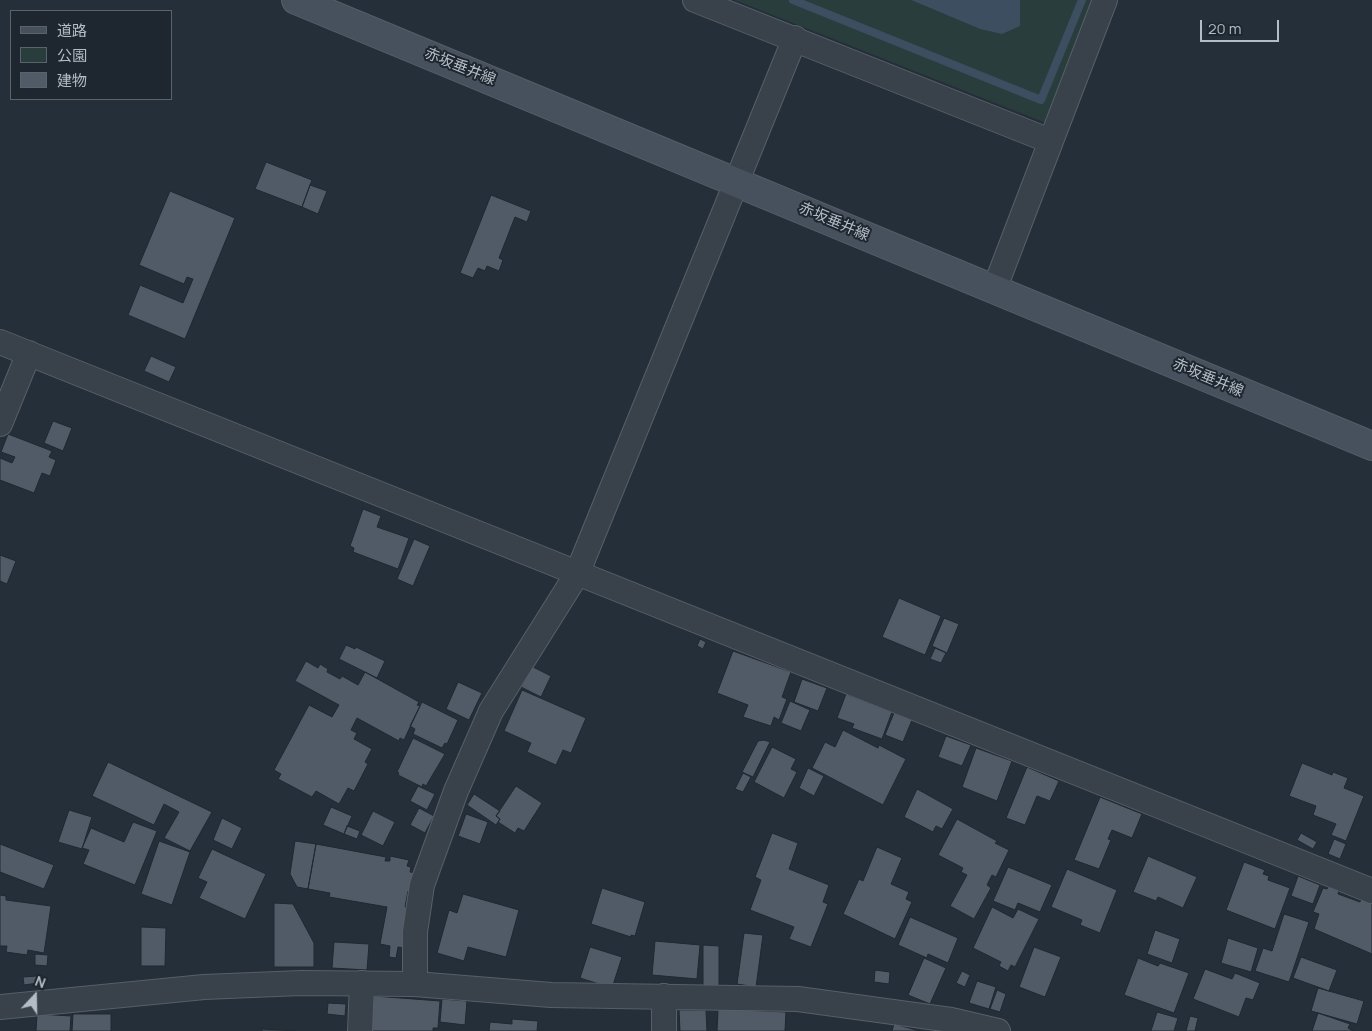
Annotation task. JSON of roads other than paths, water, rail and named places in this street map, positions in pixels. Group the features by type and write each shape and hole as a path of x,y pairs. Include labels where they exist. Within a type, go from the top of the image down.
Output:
{"main road":[{"name":"赤坂垂井線","path":"296,0 1372,446"}],"street":[{"path":"695,0 1050,141"},
{"path":"994,290 1105,0"},
{"path":"415,984 415,932 422,885 456,791 491,711 577,574 794,38"},
{"path":"0,342 1372,891"},
{"path":"0,424 29,354"},
{"path":"0,1007 204,987 301,982 415,984 551,995 798,999 951,1020 998,1031"},
{"path":"360,1031 362,983"},
{"path":"664,996 664,1031"}],"water":[{"path":"911,0 1020,0 1020,26 1002,34 980,29"}],"waterway":[{"path":"793,0 1041,100 1082,0"}]}
